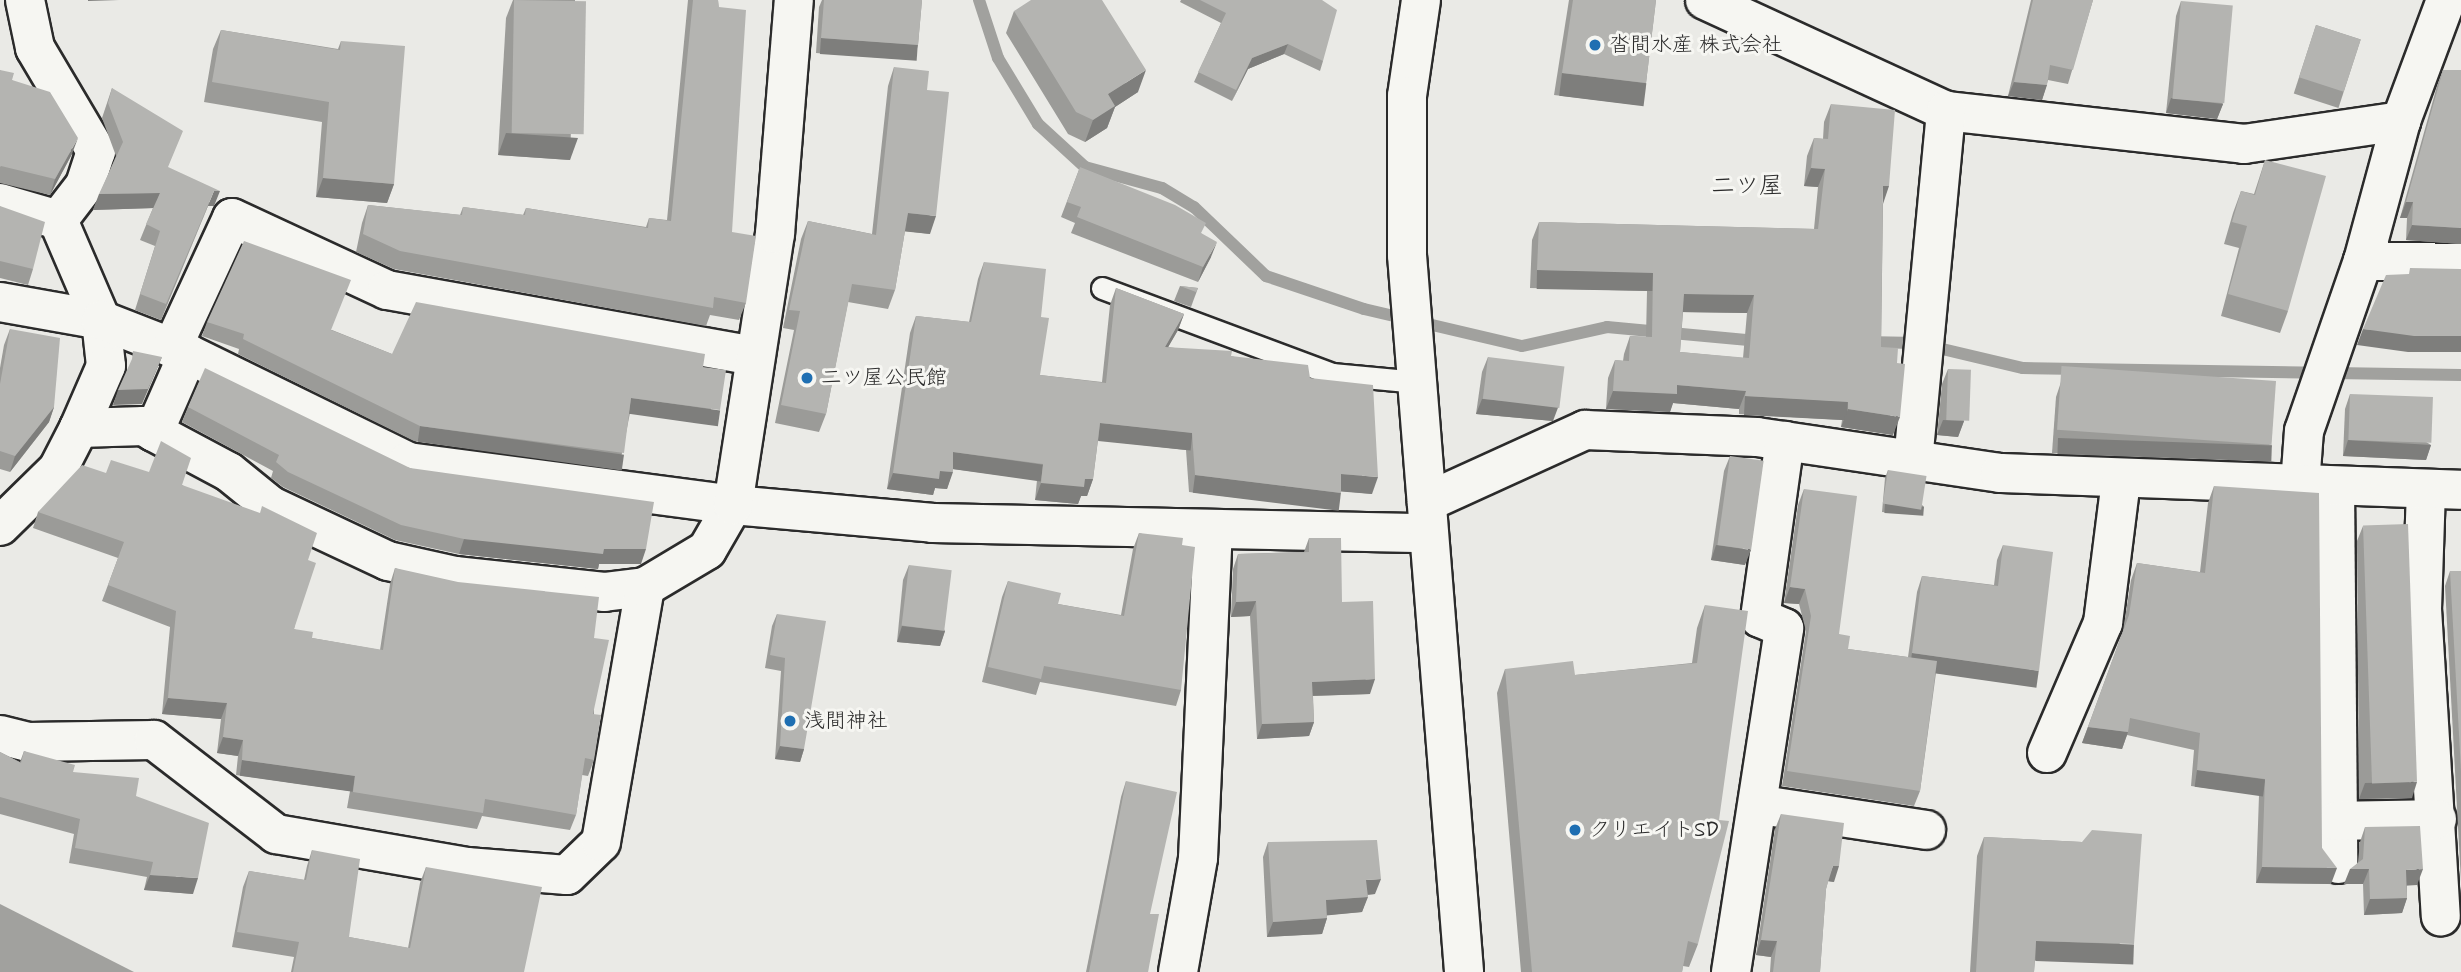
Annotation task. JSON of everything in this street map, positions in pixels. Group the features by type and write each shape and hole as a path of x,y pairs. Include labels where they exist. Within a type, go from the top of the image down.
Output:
{"street":[{"path":"79,428 144,426 229,472 271,506 388,561 455,576 563,588 645,587 707,550 733,505 752,356 775,234 794,0"},
{"path":"1421,0 1407,96 1411,293 1464,972"},
{"path":"1705,0 1946,111 2244,144 2401,121"},
{"path":"2338,864 2318,486 2304,430 2363,261 2401,121 2447,50 2446,0"},
{"path":"20,1 35,48 96,151 85,185 58,220"},
{"path":"1913,461 1923,316 1946,111"},
{"path":"0,203 58,220"},
{"path":"153,432 180,351 232,218 387,290 752,356"},
{"path":"0,526 58,469 106,366 101,320 58,220"},
{"path":"2363,261 2461,263"},
{"path":"0,302 101,320 180,351 408,462 733,505 933,523 1213,529 1427,517 1584,430 1785,441 2000,474 2443,490 2422,609 2441,916"},
{"path":"1731,972 1760,805 1784,628 1760,618 1785,441"},
{"path":"2047,753 2103,623 2121,480"},
{"path":"1178,972 1198,858 1213,529"},
{"path":"0,735 28,742 154,740 276,834 467,867 567,875 601,842 645,587"},
{"path":"1760,805 1926,830"},
{"path":"2337,821 2437,820"}],"lane":[{"path":"1102,288 1332,374 1416,365"}],"shaded area":[{"path":"0,904 134,972 0,972"}],"building":[{"path":"514,0 586,1 584,134 512,133"},
{"path":"693,0 718,0 719,7 746,10 732,232 756,236 746,303 714,297 713,308 400,251 363,234 368,205 462,215 463,207 525,215 526,208 648,228 649,218 671,221"},
{"path":"824,0 922,0 918,45 821,38"},
{"path":"1031,0 1102,0 1146,70 1108,94 1115,106 1093,120 1076,112 1014,11"},
{"path":"1200,0 1322,0 1337,10 1323,61 1288,44 1252,58 1236,90 1198,72 1226,13"},
{"path":"1573,0 1656,0 1646,83 1562,73"},
{"path":"2033,0 2093,0 2073,70 2050,65 2047,85 2014,82"},
{"path":"2181,1 2233,6 2224,103 2172,99"},
{"path":"2316,25 2361,40 2344,92 2299,77"},
{"path":"221,30 340,50 341,41 405,46 394,184 323,178 329,102 212,82"},
{"path":"894,67 929,71 927,90 949,92 936,216 908,213 895,290 852,284 826,414 781,405 800,311 789,310 808,221 876,235"},
{"path":"0,70 14,73 12,80 50,92 78,138 55,179 0,167"},
{"path":"2443,70 2461,70 2461,228 2412,225 2413,202 2406,202"},
{"path":"112,88 183,131 168,167 220,191 214,191 166,304 140,294 160,231 146,224 160,193 99,194 123,142 108,103"},
{"path":"1831,104 1895,110 1889,186 1883,186 1881,347 1898,348 1897,363 1905,364 1900,417 1848,409 1848,402 1745,396 1746,391 1677,385 1677,394 1613,391 1615,360 1629,361 1630,336 1652,337 1653,273 1537,270 1539,222 1818,229 1825,169 1811,168 1814,138 1828,139","holes":["1684,294 1754,295 1749,358 1680,352"]},
{"path":"2265,160 2326,176 2288,311 2228,294 2247,226 2232,222 2241,191 2255,195"},
{"path":"1080,167 1175,205 1206,223 1201,233 1217,242 1203,267 1077,217 1081,207 1067,202"},
{"path":"0,206 45,222 33,269 0,261"},
{"path":"244,241 351,280 331,330 392,354 416,302 705,354 703,367 726,370 720,410 631,398 624,453 420,426 243,339 244,334 207,322"},
{"path":"984,262 1046,269 1041,317 1049,318 1040,375 1106,383 1116,288 1184,314 1165,347 1232,351 1231,356 1308,365 1310,378 1373,385 1378,477 1341,474 1341,493 1195,475 1192,433 1100,423 1093,479 1085,479 1084,487 1041,483 1043,464 953,452 953,472 940,471 939,479 893,473 916,316 971,322"},
{"path":"2410,268 2461,269 2461,336 2414,336 2363,329 2386,275 2409,274"},
{"path":"1180,286 1198,288 1196,292"},
{"path":"10,329 60,338 54,407 15,456 0,451 0,384"},
{"path":"133,351 162,357 148,389 118,390 132,359"},
{"path":"1488,357 1564,366 1559,408 1483,399"},
{"path":"2062,366 2276,381 2272,445 2057,430"},
{"path":"205,368 410,468 654,502 646,549 604,549 603,554 464,539 401,525 288,472 276,462 279,455 188,407"},
{"path":"1948,369 1971,370 1969,421 1946,420"},
{"path":"2350,394 2433,397 2431,443 2348,440"},
{"path":"161,441 191,458 182,485 260,513 262,506 317,533 308,560 316,563 294,629 313,632 312,638 383,650 395,568 458,582 599,597 594,638 609,640 593,714 601,715 594,760 585,758 576,815 485,799 483,813 353,792 355,776 242,760 243,740 223,737 227,703 168,698 176,611 108,585 124,542 38,512 82,465 106,473 111,460 149,472"},
{"path":"1730,456 1764,461 1751,550 1717,545"},
{"path":"1888,470 1927,476 1921,510 1883,504"},
{"path":"2214,486 2319,493 2322,848 2337,868 2262,867 2265,779 2197,770 2200,733 2130,718 2128,732 2088,727 2129,615 2137,563 2205,573"},
{"path":"1804,489 1857,496 1839,634 1850,636 1848,649 1937,661 1920,791 1787,771 1811,616 1805,589 1790,587"},
{"path":"2408,524 2417,782 2372,783 2363,526"},
{"path":"1139,533 1183,538 1182,545 1195,547 1181,690 1044,666 1041,679 988,667 1008,581 1061,593 1058,604 1124,616"},
{"path":"1309,538 1341,538 1342,602 1373,601 1375,679 1312,682 1314,722 1262,724 1256,601 1236,602 1238,554 1309,552"},
{"path":"2003,545 2053,552 2039,671 1912,653 1922,576 1998,586"},
{"path":"909,565 952,570 944,631 902,626"},
{"path":"2450,571 2461,571 2461,771"},
{"path":"1705,605 1748,611 1719,820 1729,821 1698,944 1688,941 1682,972 1532,972 1505,669 1573,661 1575,675 1697,663"},
{"path":"777,614 826,621 804,749 780,746 785,658 770,655"},
{"path":"24,751 75,765 73,772 139,778 136,796 209,823 198,878 150,875 153,862 75,848 80,819 0,797 0,752 21,763"},
{"path":"1126,781 1177,792 1150,914 1159,914 1148,972 1089,972"},
{"path":"1781,814 1844,823 1839,866 1833,866 1826,889 1820,972 1773,972 1777,941 1761,940"},
{"path":"2420,826 2423,869 2406,870 2407,898 2370,899 2369,869 2350,869 2363,859 2365,827"},
{"path":"2092,830 2142,834 2134,944 2036,941 2034,972 1976,972 1984,837 2082,842"},
{"path":"1377,840 1381,879 1366,880 1368,897 1326,900 1327,918 1273,922 1268,842"},
{"path":"312,850 360,859 349,937 410,948 426,867 542,887 524,972 293,972 299,942 237,932 249,871 306,880"}],"waterway":[{"path":"979,0 998,58 1038,124 1085,167 1162,188 1194,207 1266,276 1364,309 1522,346 1607,327 1759,341"},
{"path":"1864,342 1917,343 2023,368 2461,375"}],"place":[{"name":"沓間水産 株式会社","path":"1595,45"},
{"name":"二ツ屋公民館","path":"807,378"},
{"name":"浅間神社","path":"790,721"},
{"name":"クリエイトSD","path":"1575,830"}],"district":[{"name":"二ツ屋","path":"1747,187"}]}
